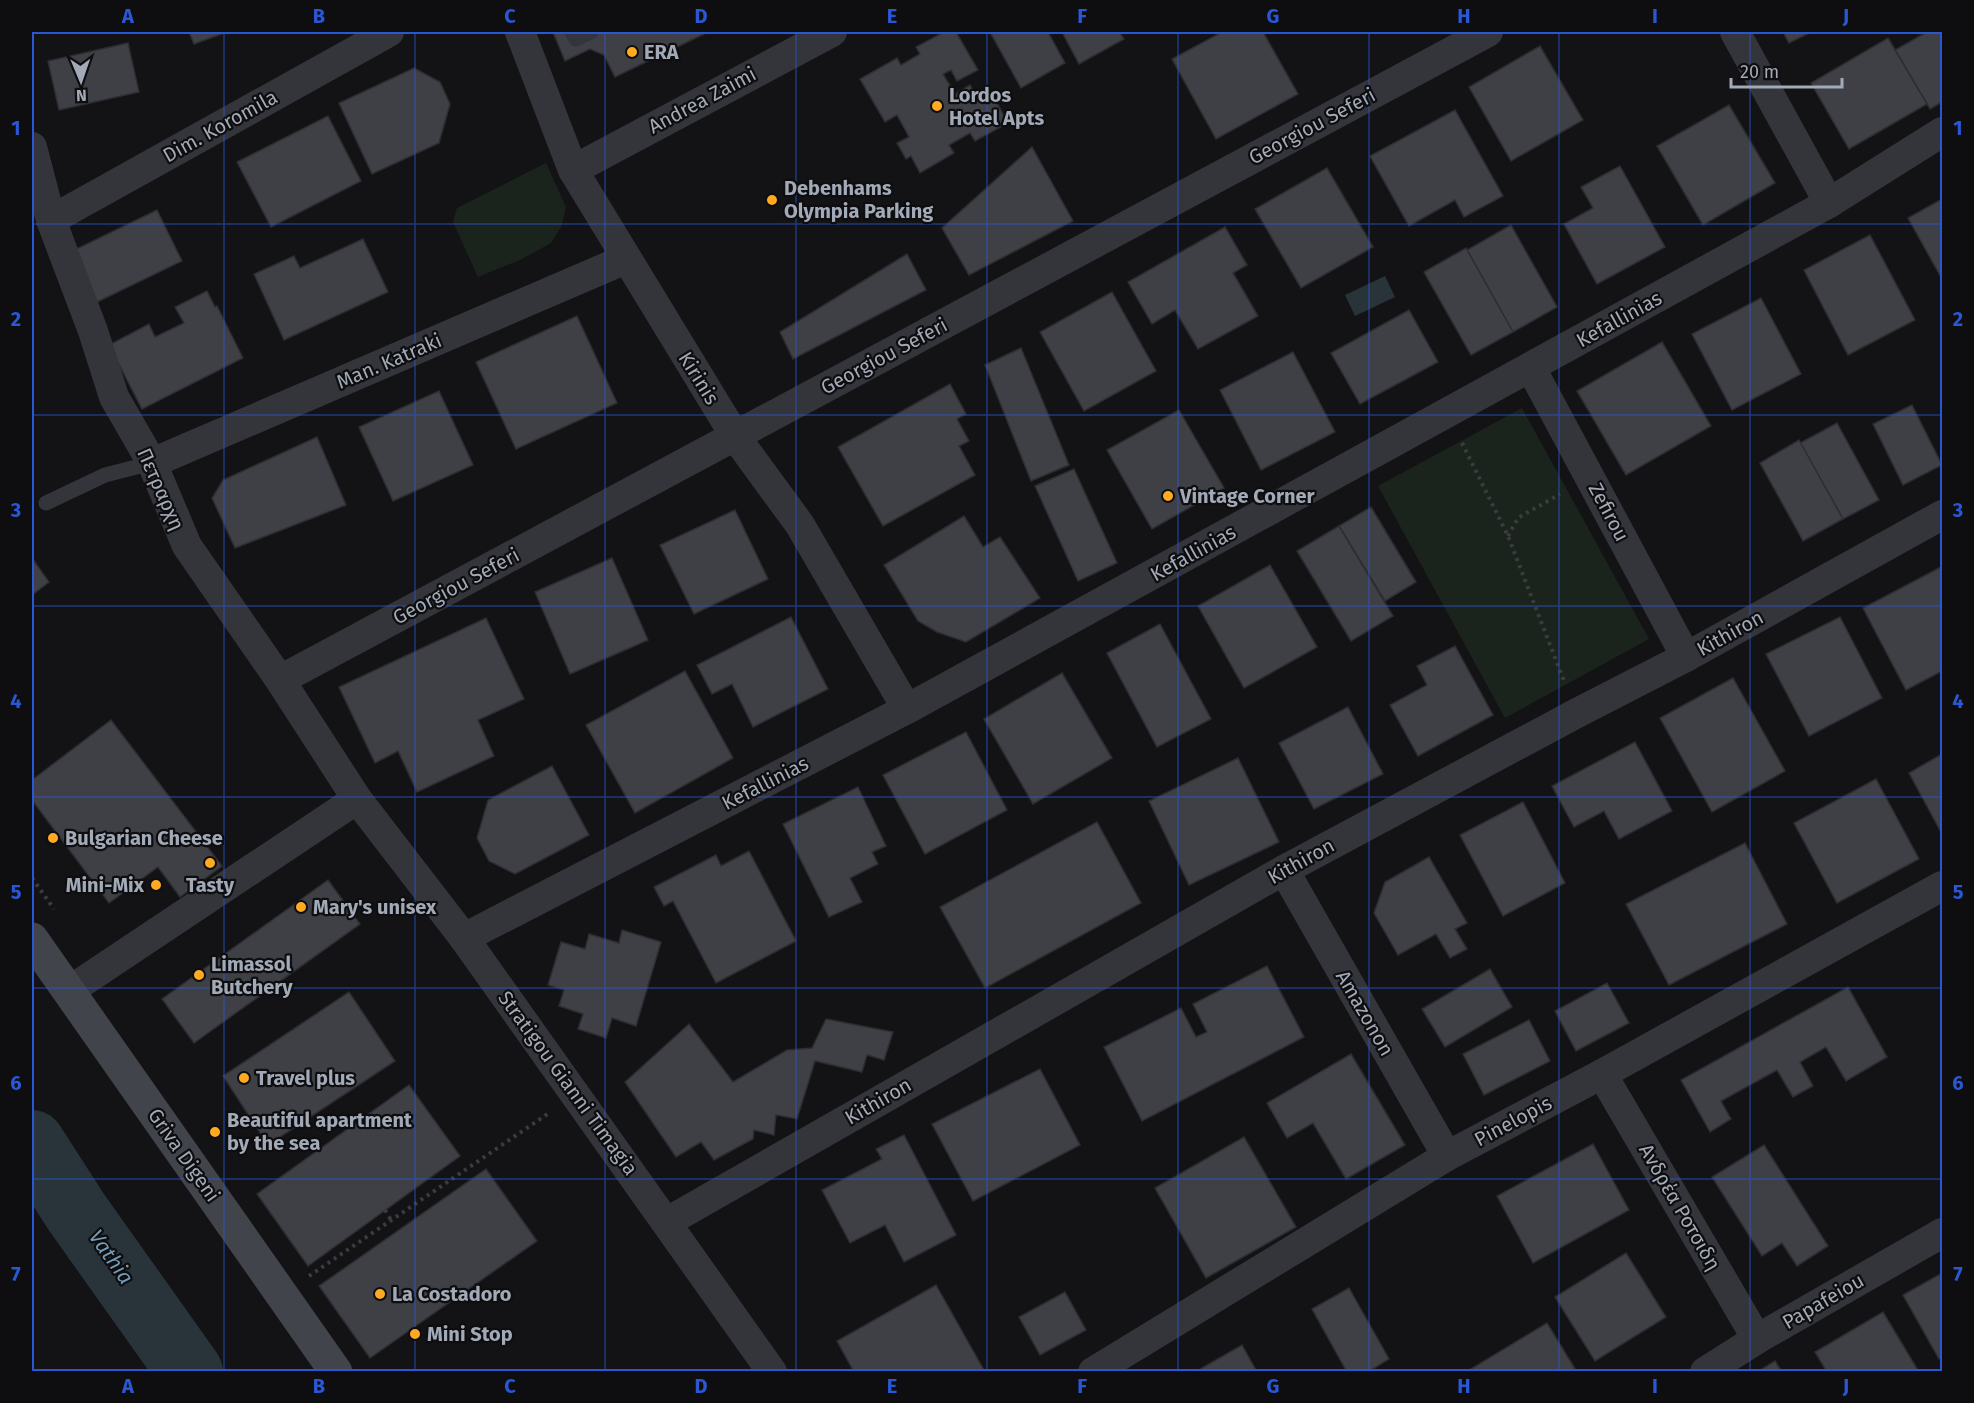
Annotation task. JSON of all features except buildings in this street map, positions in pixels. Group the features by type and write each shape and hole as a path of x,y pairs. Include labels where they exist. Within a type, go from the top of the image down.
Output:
{"street":[{"name":"Dim. Koromila","path":"51,220 389,32"},
{"name":"Kirinis","path":"520,32 573,170 735,436 800,525 907,709"},
{"name":"Andrea Zaimi","path":"573,170 829,32"},
{"name":"Georgiou Seferi","path":"280,680 1488,32"},
{"path":"1735,32 1829,203"},
{"name":"Kefallinias","path":"464,938 907,709 1448,414 1829,203 1942,132"},
{"name":"Πετραρχη","path":"32,147 51,220 93,331 114,397 152,462 187,546 280,680 357,799"},
{"name":"Man. Katraki","path":"152,462 626,259"},
{"name":"Zefirou","path":"1531,368 1686,657"},
{"name":"Kithiron","path":"667,1222 1284,870 1686,657 1942,515"},
{"path":"69,990 357,799"},
{"name":"Stratigou Gianni Timagia","path":"357,799 464,938 772,1371"},
{"name":"Amazonon","path":"1284,870 1447,1156"},
{"name":"Pinelopis","path":"1094,1371 1447,1156 1602,1074 1942,886"},
{"name":"Griva Digeni","path":"32,939 336,1371"},
{"name":"Ανδρέα Ροτσιδη","path":"1602,1074 1757,1339"},
{"name":"Papafeiou","path":"1705,1371 1942,1233"}],"lane":[{"path":"572,32 576,39 591,32"},
{"path":"46,503 105,475 152,462"}],"path":[{"path":"1448,414 1508,536 1577,713"},
{"path":"1508,536 1518,518 1590,477"},
{"path":"282,1295 576,1094"},
{"path":"385,1210 391,1220"}],"shaded area":[{"path":"546,163 566,207 561,227 551,243 520,260 478,277 453,222 457,208"},
{"path":"1385,276 1395,297 1355,316 1345,295"},
{"path":"1522,408 1649,639 1505,718 1378,486"}],"waterway":[{"name":"Vathia","path":"32,1143 77,1213 190,1372"}],"place":[{"name":"ERA","path":"632,52"},
{"name":"Lordos Hotel Apts","path":"937,106"},
{"name":"Debenhams Olympia Parking","path":"772,200"},
{"name":"Vintage Corner","path":"1168,496"},
{"name":"Bulgarian Cheese","path":"53,838"},
{"name":"Tasty","path":"210,863"},
{"name":"Mini-Mix","path":"156,885"},
{"name":"Mary's unisex","path":"301,907"},
{"name":"Limassol Butchery","path":"199,975"},
{"name":"Travel plus","path":"244,1078"},
{"name":"Beautiful apartment by the sea","path":"215,1132"},
{"name":"La Costadoro","path":"380,1294"},
{"name":"Mini Stop","path":"415,1334"}]}
